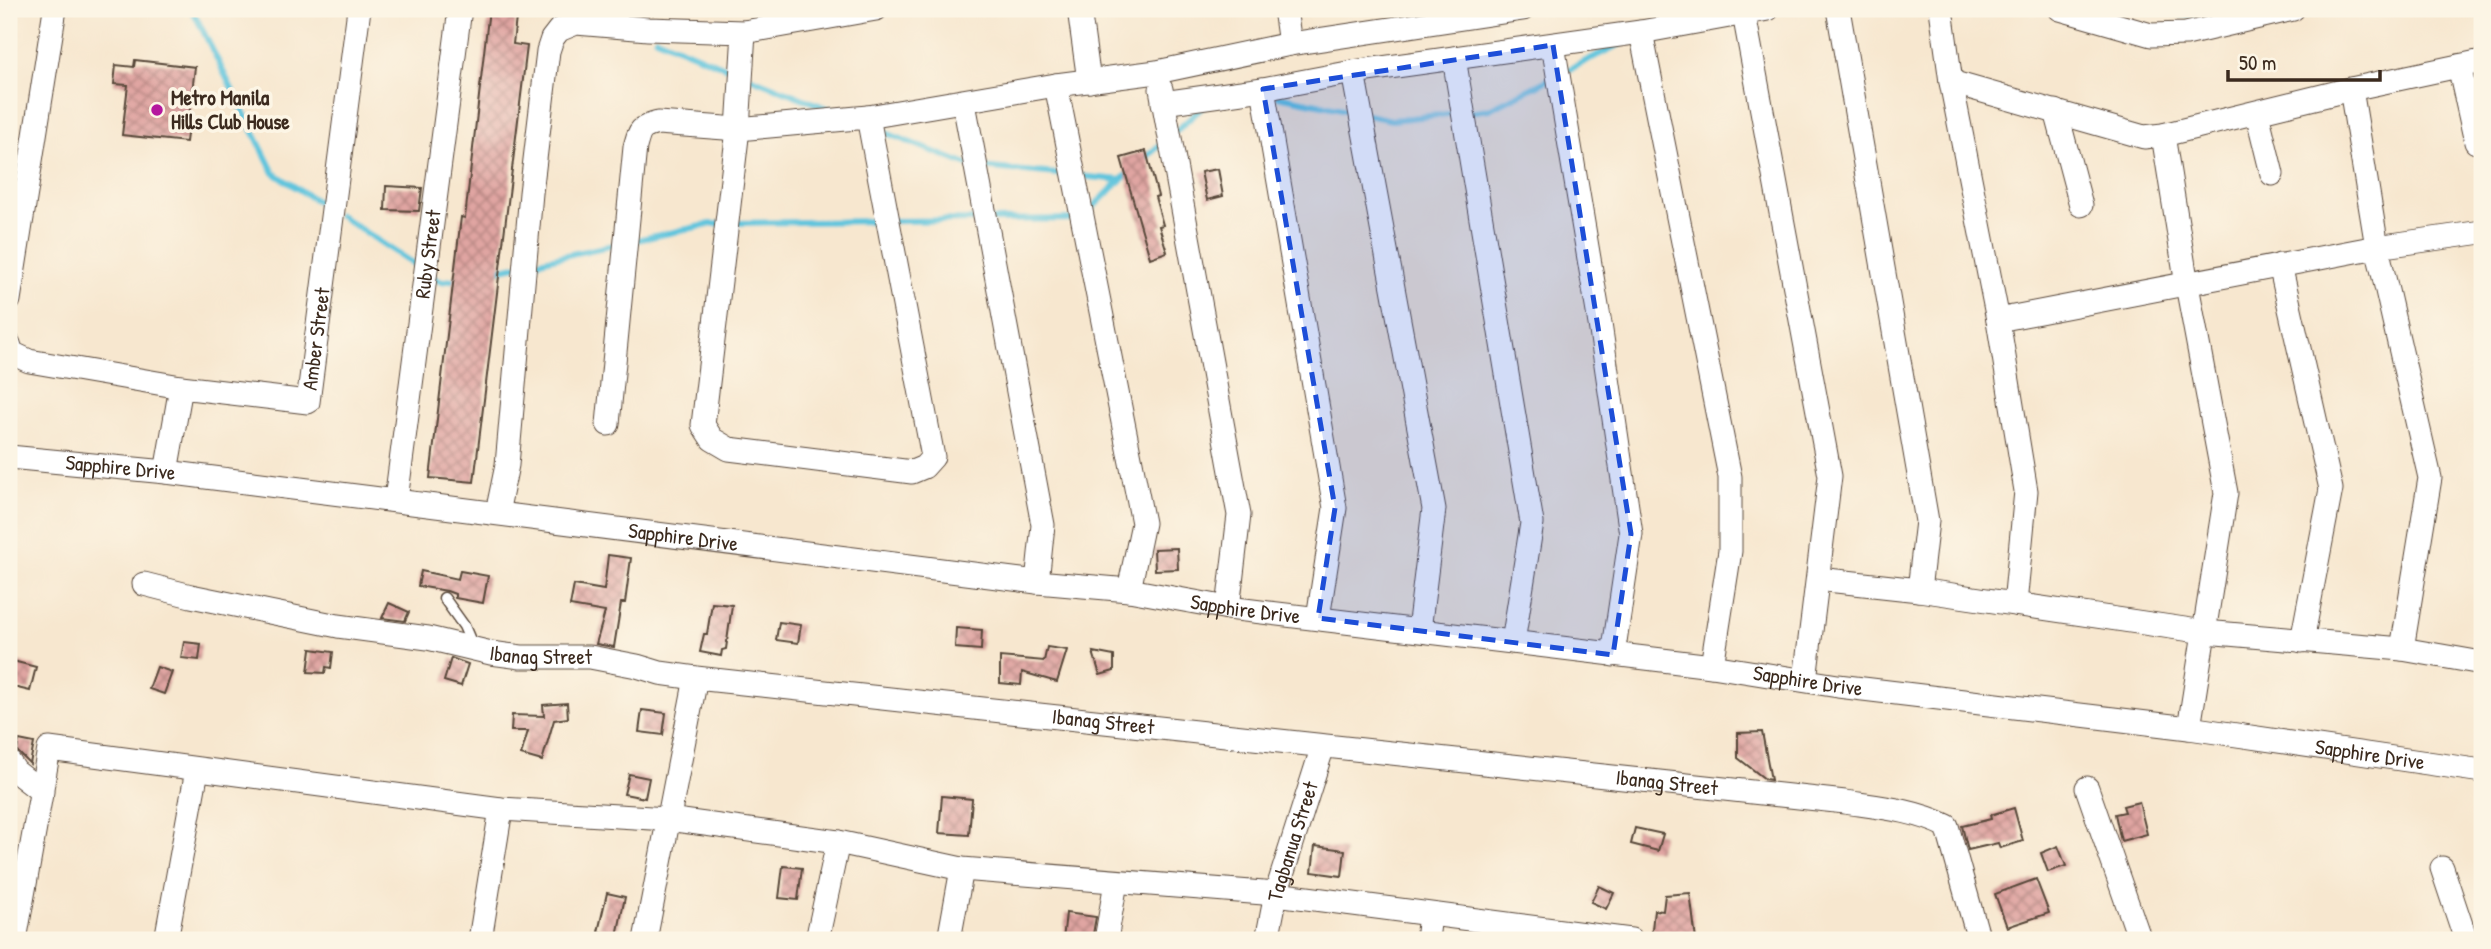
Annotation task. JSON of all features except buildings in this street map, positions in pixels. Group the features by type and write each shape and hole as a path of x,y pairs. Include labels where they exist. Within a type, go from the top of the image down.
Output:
{"street":[{"path":"9,300 55,9"},
{"name":"Amber Street","path":"9,344 12,353 29,361 180,387 308,402 359,9"},
{"name":"Ruby Street","path":"396,500 460,9"},
{"path":"497,513 507,465 531,192 548,51 552,39 559,30 576,23 649,19 744,32 876,9"},
{"path":"1079,9 1089,81"},
{"path":"1285,9 1290,44"},
{"path":"608,424 635,147 639,131 645,126 658,123 738,129 868,117 964,103 1056,85 1157,72 1290,44 1491,11 1523,9"},
{"path":"1163,103 1263,89 1353,72 1641,32 1768,9"},
{"path":"1838,9 1927,521 1919,590"},
{"path":"1941,9 1951,82 1998,320 2026,491 2015,604"},
{"path":"2060,9 2151,36 2186,34 2293,9"},
{"path":"1744,14 1830,476 1805,680"},
{"path":"744,32 738,129 703,425 712,439 729,449 912,472 924,467 933,457 868,117"},
{"path":"1641,32 1730,477 1730,551 1712,666"},
{"path":"1553,45 1632,534 1613,655"},
{"path":"1454,58 1532,523 1513,642"},
{"path":"1951,82 2144,137 2163,135 2351,89 2482,61"},
{"path":"2459,66 2476,142"},
{"path":"1157,72 1239,515 1228,608"},
{"path":"1353,72 1434,509 1419,630"},
{"path":"1056,85 1143,523 1129,590"},
{"path":"1263,89 1335,508 1318,618"},
{"path":"2351,89 2377,247 2430,478 2402,649"},
{"path":"964,103 1043,525 1037,582"},
{"path":"2056,111 2081,205"},
{"path":"2257,113 2272,174"},
{"path":"2163,135 2187,285 2226,493 2189,727"},
{"path":"1998,320 2377,247 2482,232"},
{"path":"2280,265 2331,489 2302,641"},
{"path":"166,472 180,387"},
{"name":"Sapphire Drive","path":"9,457 166,472 1037,582 1129,590 1228,608 1712,666 1838,687 2189,727 2482,771"},
{"path":"1818,579 1919,590 2205,632 2402,649 2482,663"},
{"name":"Ibanag Street","path":"144,584 338,626 428,638 521,657 590,657 696,678 1900,810 1931,818 1947,826 1979,940"},
{"path":"645,940 696,678"},
{"name":"Tagbanua Street","path":"1267,940 1276,894 1323,746"},
{"path":"15,940 49,749 501,809 668,819 838,842 962,869 1276,894 1430,915 1531,934 1631,940"},
{"path":"9,762 15,771 42,792"},
{"path":"166,940 197,770"},
{"path":"2087,788 2140,940"},
{"path":"480,940 501,809"},
{"path":"817,940 838,842"},
{"path":"2442,868 2466,940"},
{"path":"949,940 962,869"},
{"path":"1106,940 1116,882"},
{"path":"1427,940 1430,915"}],"lane":[{"path":"444,598 464,626 474,649"}],"highlighted area":[{"path":"1553,45 1631,534 1613,655 1318,618 1335,508 1263,89"}],"waterway":[{"path":"192,9 274,173 327,208"},
{"path":"585,9 601,16"},
{"path":"2160,9 2185,15 2216,9"},
{"path":"656,38 737,72"},
{"path":"1564,72 1620,44"},
{"path":"747,76 834,111"},
{"path":"1468,112 1489,109 1554,77"},
{"path":"1278,96 1357,112"},
{"path":"1175,132 1206,104"},
{"path":"1367,115 1392,120 1457,113"},
{"path":"876,129 970,166"},
{"path":"1141,162 1164,141"},
{"path":"981,167 1068,175"},
{"path":"1078,176 1121,180 1130,172"},
{"path":"1087,213 1121,180"},
{"path":"339,215 421,269"},
{"path":"992,220 1079,219"},
{"path":"894,221 981,220"},
{"path":"733,223 883,221"},
{"path":"530,263 711,224 722,224"},
{"path":"493,271 520,265"},
{"path":"430,275 441,282 462,278"}],"place":[{"name":"Metro Manila Hills Club House","path":"157,110"}]}
